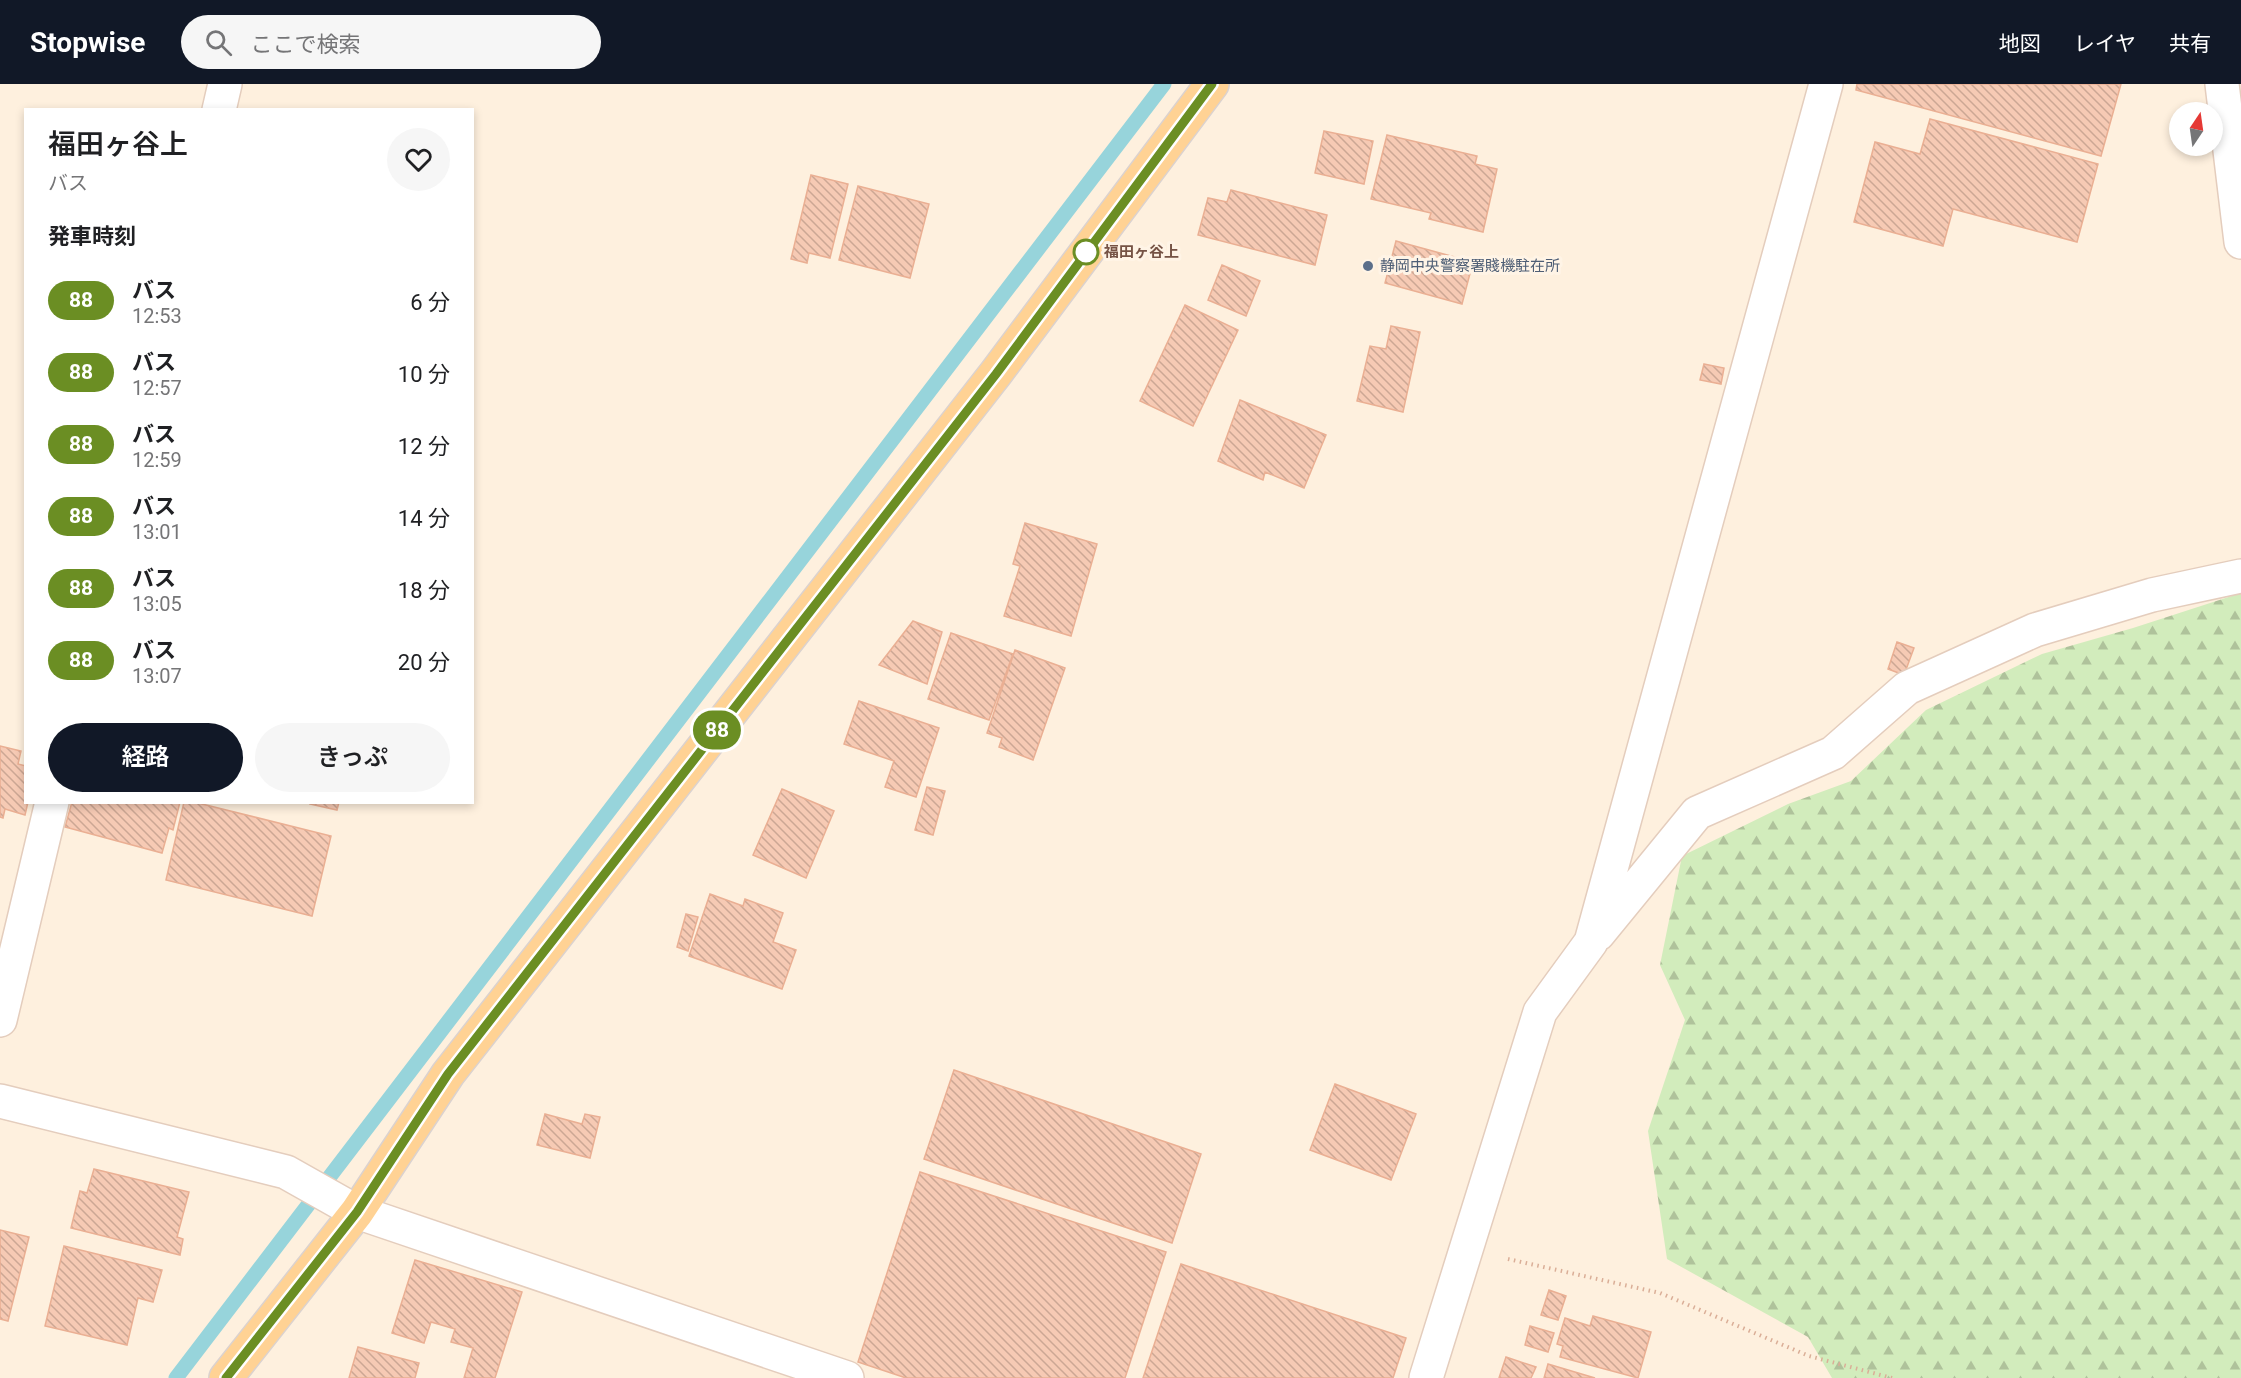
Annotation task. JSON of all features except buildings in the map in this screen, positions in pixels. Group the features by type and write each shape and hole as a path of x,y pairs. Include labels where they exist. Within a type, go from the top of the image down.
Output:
{"main road":[{"path":"226,1378 357,1212 448,1074 996,374 1212,84"}],"street":[{"path":"219,108 225,84"},
{"path":"1591,942 1826,84"},
{"path":"2222,84 2241,242"},
{"path":"1426,1378 1540,1012 1591,942 1697,813 1833,753 1907,688 2035,630 2152,595 2241,576"},
{"path":"0,1020 52,804"},
{"path":"0,1101 286,1172 357,1212 836,1376"}],"path":[{"path":"1466,1250 1660,1293 1809,1356 1892,1378"}],"green space":[{"path":"2241,593 2241,1378 1832,1378 1808,1337 1667,1259 1648,1131 1685,1020 1660,965 1682,856 1788,804 1851,781 1926,710 2042,654 2133,628"}],"waterway":[{"path":"176,1378 1164,84"}],"bus line":[{"name":"88","path":"226,1378 357,1212 448,1074 996,374 1212,84"}],"place":[{"name":"福田ヶ谷上","path":"1086,252"},
{"name":"静岡中央警察署賤機駐在所","path":"1368,266"}]}
